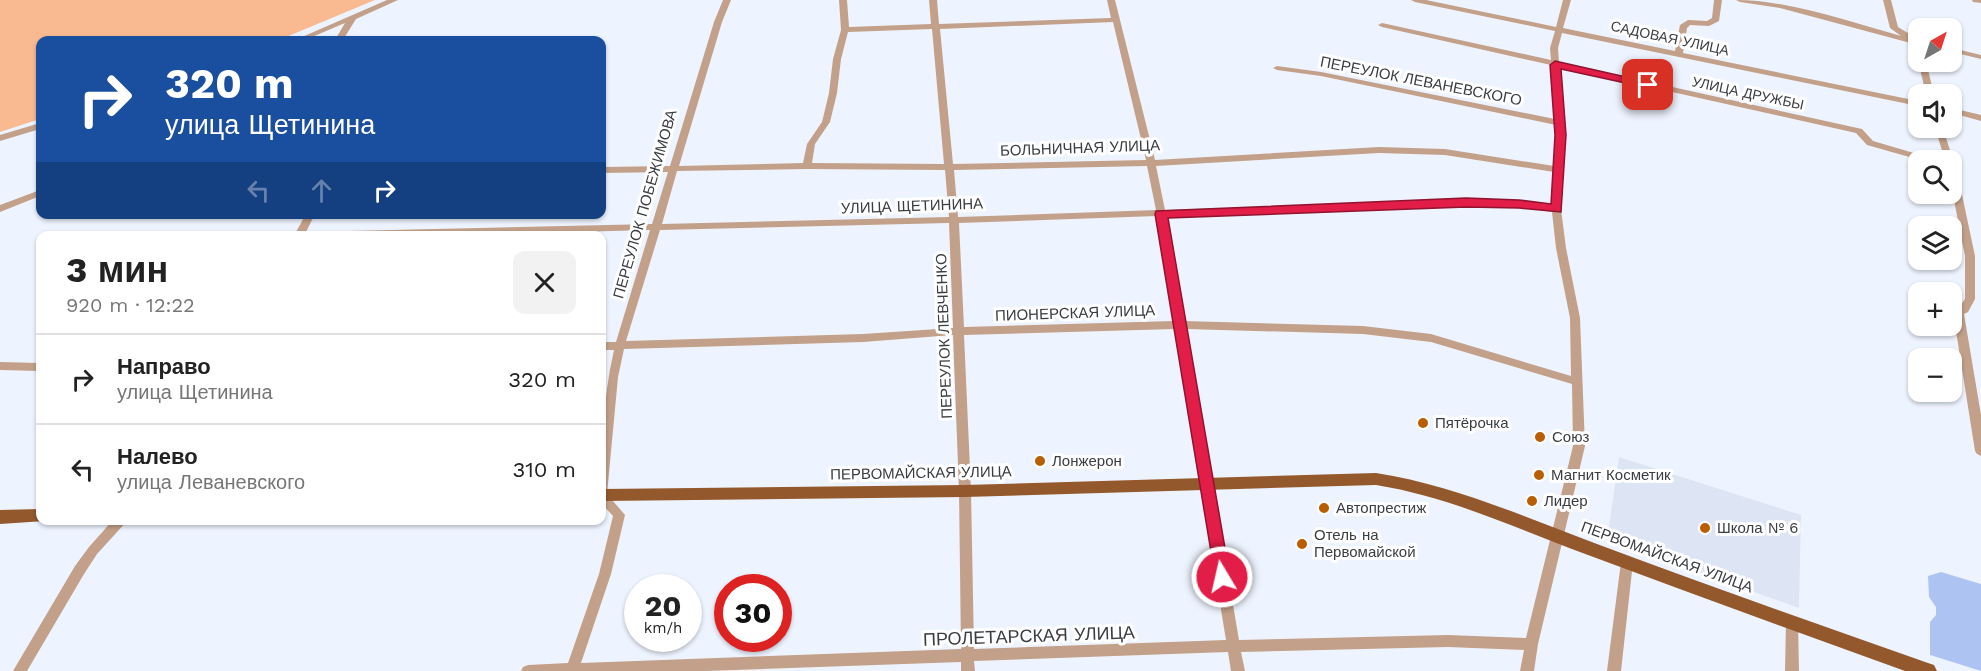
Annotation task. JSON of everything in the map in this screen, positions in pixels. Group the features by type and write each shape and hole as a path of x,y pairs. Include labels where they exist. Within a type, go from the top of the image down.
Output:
{"main road":[{"name":"ПЕРВОМАЙСКАЯ УЛИЦА","path":"606,495 965,491 1376,479 1404,482 1525,522 1627,562 1928,671"},
{"path":"0,517 36,516"}],"street":[{"path":"309,36 394,0"},
{"name":"ПЕРЕУЛОК ПОБЕЖИМОВА","path":"606,456 614,377 620,345 657,227 671,170 717,22 727,0"},
{"path":"807,166 811,144 826,122 845,30 843,0"},
{"name":"ПЕРЕУЛОК ЛЕВЧЕНКО","path":"933,0 954,220 965,491 968,671"},
{"path":"1111,0 1151,163 1161,214 1238,671"},
{"name":"САДОВАЯ УЛИЦА","path":"1415,0 1908,102"},
{"path":"1527,671 1531,644 1579,446 1575,318 1556,209 1560,123 1554,48 1567,0"},
{"path":"1679,54 1683,27 1688,22 1709,24 1716,19 1718,0"},
{"path":"1740,0 1780,6 1908,41"},
{"path":"1887,0 1894,28 1908,37"},
{"path":"1976,0 1981,1"},
{"path":"341,36 352,19"},
{"path":"845,30 1116,20"},
{"name":"УЛИЦА ДРУЖБЫ","path":"1382,25 1859,131 1870,143 1908,154"},
{"path":"1962,52 1981,57"},
{"name":"ПЕРЕУЛОК ЛЕВАНЕВСКОГО","path":"1277,68 1321,74 1560,123"},
{"path":"1962,113 1981,118"},
{"path":"0,138 36,126"},
{"name":"БОЛЬНИЧНАЯ УЛИЦА","path":"606,170 1151,163 1379,150 1445,152 1559,170"},
{"path":"0,209 36,195"},
{"name":"УЛИЦА ЩЕТИНИНА","path":"453,231 954,220 1466,202 1519,204 1556,209"},
{"path":"1959,204 1970,256 1970,299 1964,309 1958,312 1981,451"},
{"name":"ПИОНЕРСКАЯ УЛИЦА","path":"606,346 864,338 959,331 1178,325 1363,330 1431,338 1578,382"},
{"path":"0,366 36,367"},
{"path":"572,670 605,574 619,515 606,500"},
{"path":"20,671 89,559 107,532 116,525"},
{"path":"1614,671 1627,562"},
{"path":"1792,622 1792,671"},
{"name":"ПРОЛЕТАРСКАЯ УЛИЦА","path":"528,671 1233,646 1448,641 1531,644"}],"shaded area":[{"path":"0,0 375,0 289,36 36,36 36,120 0,132"},
{"name":"Школа № 6","path":"1619,457 1801,515 1799,608 1607,540"}],"water":[{"path":"1941,572 1981,584 1981,671 1930,655 1930,622 1936,615 1936,607 1929,597 1928,576"}],"place":[{"name":"Пятёрочка","path":"1423,423"},
{"name":"Союз","path":"1540,437"},
{"name":"Лонжерон","path":"1040,461"},
{"name":"Магнит Косметик","path":"1539,475"},
{"name":"Лидер","path":"1532,501"},
{"name":"Автопрестиж","path":"1324,508"},
{"name":"Школа № 6","path":"1705,528"},
{"name":"Отель на Первомайской","path":"1302,544"}],"route":[{"path":"1222,577 1161,214 1466,202 1519,204 1556,209 1560,135 1555,65 1648,85"}]}
